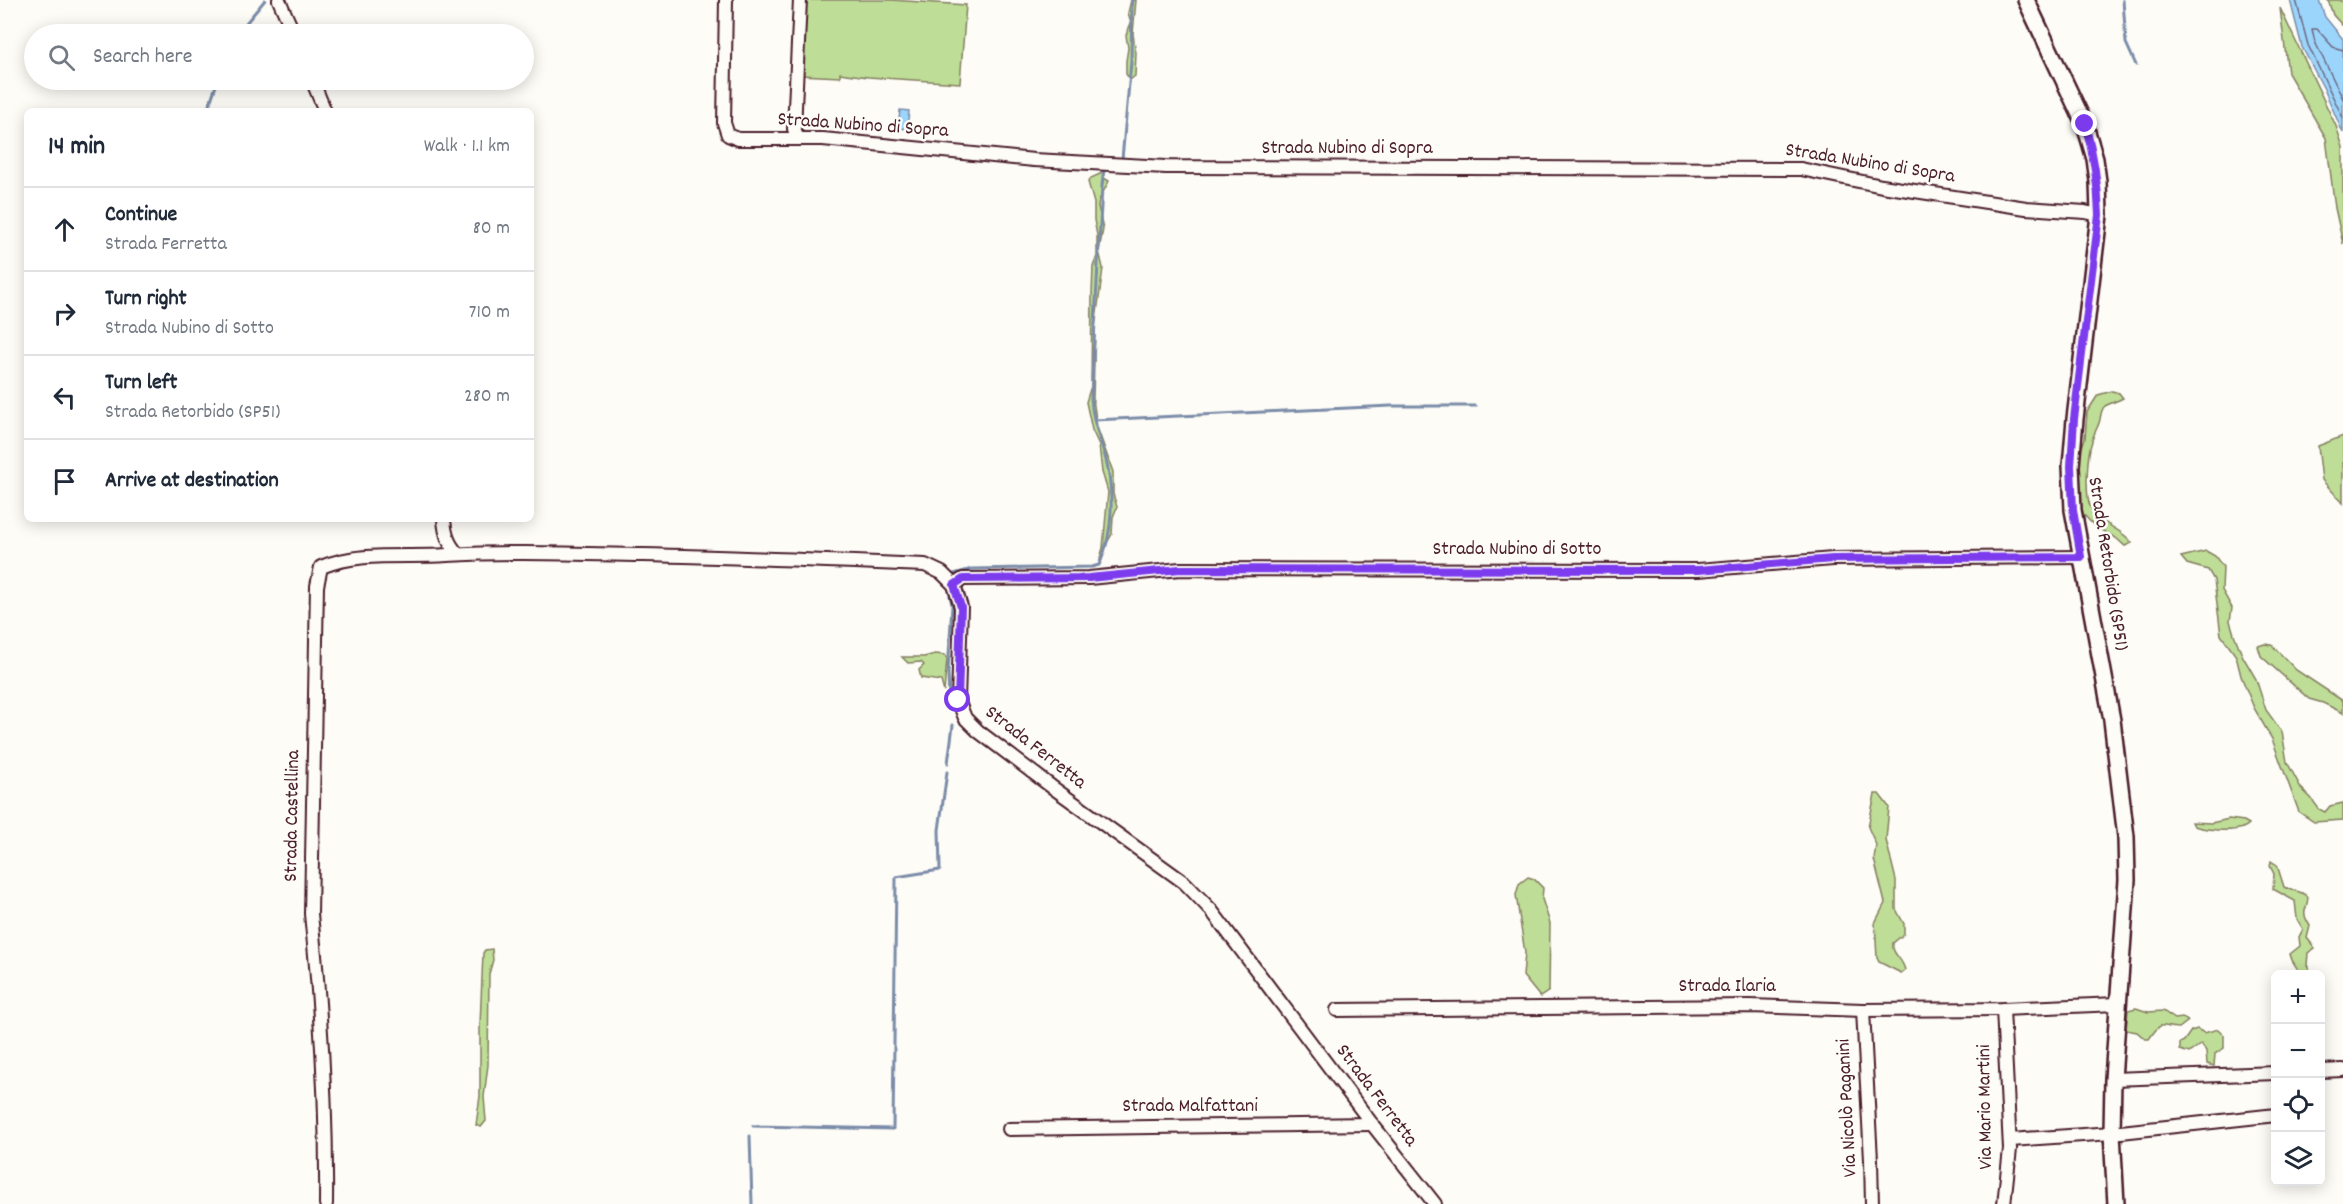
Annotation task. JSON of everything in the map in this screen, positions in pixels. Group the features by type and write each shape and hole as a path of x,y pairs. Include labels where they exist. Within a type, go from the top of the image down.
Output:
{"street":[{"path":"279,0 290,24"},
{"name":"Strada Nubino di Sopra","path":"726,0 724,123 728,135 738,139 798,139 1136,166 1545,170 1801,169 1915,191 2026,208 2099,215"},
{"path":"798,139 794,129 800,0"},
{"name":"Strada Retorbido (SP51)","path":"2026,0 2085,124 2095,159 2098,181 2099,215 2074,419 2071,466 2073,510 2112,720 2126,837 2127,880 2113,1079 2112,1133 2116,1204"},
{"path":"316,90 324,108"},
{"path":"444,522 447,539 458,554 621,555 925,565 942,573 954,585"},
{"path":"433,555 444,548 447,539"},
{"name":"Strada Castellina","path":"326,1204 327,1143 311,914 317,586 321,567 334,561 354,558 458,554"},
{"name":"Strada Nubino di Sotto","path":"954,585 963,579 1089,578 1180,569 1698,570 1833,559 2081,557"},
{"name":"Strada Ferretta","path":"954,585 961,607 958,700 965,718 996,745 1191,890 1211,910 1372,1124 1436,1204"},
{"name":"Strada Ilaria","path":"1337,1010 1750,1006 1863,1010 2003,1009 2117,1004"},
{"name":"Via Mario Martini","path":"2003,1009 2010,1140 2004,1204"},
{"name":"Via Nicolò Paganini","path":"1863,1010 1872,1204"},
{"path":"2325,1071 2342,1070"},
{"path":"2113,1079 2271,1073"},
{"path":"2010,1140 2112,1133 2271,1116"},
{"name":"Strada Malfattani","path":"1009,1129 1372,1124"}],"green space":[{"path":"802,0 891,0 966,5 960,83 840,73 840,77 800,75"},
{"path":"1131,0 1136,0 1133,34 1136,53 1135,76 1130,80 1126,74 1128,48 1126,35 1131,23 1128,13"},
{"path":"2328,0 2343,0 2343,26 2333,15"},
{"path":"2280,8 2336,126 2343,147 2343,244 2335,208 2326,138 2288,73"},
{"path":"1102,173 1109,181 1098,206 1103,229 1099,251 1103,268 1095,328 1093,398 1097,427 1113,472 1113,494 1117,507 1113,517 1112,534 1101,563 1108,492 1102,472 1099,445 1092,430 1086,402 1091,386 1093,267 1097,256 1094,203 1088,182"},
{"path":"2112,391 2119,393 2123,398 2105,406 2093,436 2087,474 2088,500 2098,518 2122,533 2132,543 2125,546 2116,538 2095,527 2083,514 2080,502 2077,463 2085,438 2087,412 2098,395"},
{"path":"2343,436 2343,503 2322,480 2318,446"},
{"path":"2206,551 2215,556 2223,567 2222,590 2232,608 2230,621 2234,634 2242,655 2256,679 2266,710 2282,732 2287,762 2301,788 2319,809 2325,812 2330,806 2343,803 2343,820 2314,822 2299,812 2272,739 2254,708 2241,676 2236,656 2221,635 2214,580 2208,570 2187,564 2181,557"},
{"path":"2272,645 2296,670 2343,701 2343,713 2309,699 2261,656 2258,646"},
{"path":"935,654 945,655 947,659 944,692 941,681 921,678 919,670 924,665 921,662 908,663 902,657 924,657"},
{"path":"1875,794 1879,794 1889,807 1886,840 1896,880 1896,909 1904,924 1904,934 1893,943 1894,950 1905,970 1901,973 1879,962 1877,958 1875,923 1885,903 1874,859 1876,845 1868,827"},
{"path":"2229,819 2249,824 2238,829 2214,830 2194,826 2192,822 2211,823"},
{"path":"2271,861 2277,865 2284,887 2308,897 2305,914 2310,926 2307,938 2315,948 2308,953 2307,965 2310,970 2298,970 2291,958 2290,954 2300,946 2299,937 2303,929 2297,919 2295,901 2273,889 2274,874 2270,866"},
{"path":"1528,877 1534,879 1543,888 1542,899 1550,923 1549,991 1540,997 1523,976 1525,953 1516,895 1519,884"},
{"path":"492,949 493,960 489,974 488,1065 484,1097 486,1121 481,1127 476,1125 480,1096 483,953 485,950"},
{"path":"2136,1008 2148,1012 2163,1011 2175,1019 2183,1018 2188,1021 2179,1028 2160,1026 2149,1039 2145,1039 2137,1032 2126,1030 2128,1010"},
{"path":"2197,1029 2204,1033 2218,1029 2224,1035 2224,1048 2215,1054 2214,1066 2207,1064 2206,1051 2201,1044 2189,1053 2180,1050 2180,1043 2191,1031"}],"water":[{"path":"2290,0 2319,0 2325,17 2343,39 2343,133 2302,47"},
{"path":"900,110 909,111 907,129 898,128"}],"waterway":[{"path":"245,24 265,0"},
{"path":"1122,159 1131,62 1132,0"},
{"path":"2123,0 2126,43 2136,65"},
{"path":"208,108 214,90"},
{"path":"954,574 972,569 1092,567 1099,565 1104,553 1110,526 1110,483 1105,456 1094,420 1091,398 1102,186 1105,169"},
{"path":"1094,420 1391,406 1476,406"},
{"path":"948,586 952,605 948,672 949,702"},
{"path":"948,763 953,725"},
{"path":"753,1126 893,1129 896,877 940,870 939,830 947,772"},
{"path":"750,1136 752,1204"}],"route":[{"path":"958,700 961,607 954,585 963,579 1089,578 1180,569 1698,570 1833,559 2081,557 2073,510 2071,466 2074,419 2099,215 2095,159 2085,124"}]}
